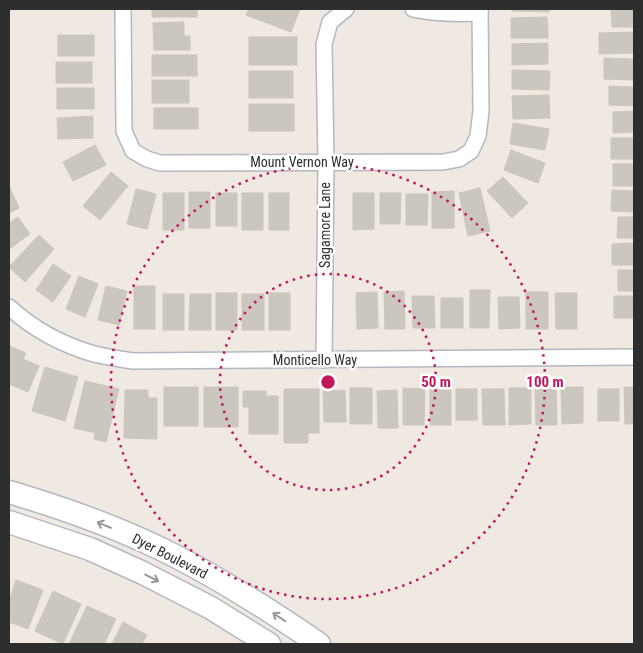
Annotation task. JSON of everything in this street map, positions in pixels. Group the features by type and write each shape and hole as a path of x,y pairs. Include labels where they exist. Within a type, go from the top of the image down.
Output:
{"main road":[{"name":"Dyer Boulevard","path":"9,492 101,523 159,548 228,585 276,614 319,644"},
{"name":"Dyer Boulevard","path":"9,522 90,549 143,573 211,608 269,644"}],"street":[{"name":"Mount Vernon Way","path":"123,9 124,131 133,151 160,163 443,162 459,159 471,151 478,136 481,111 480,11"},
{"name":"Sagamore Lane","path":"324,360 326,162 324,44 330,22 346,9"},
{"path":"413,9 463,14 480,11"},
{"name":"Monticello Way","path":"9,307 22,319 56,340 95,354 133,361 634,357"}],"building":[{"path":"152,9 197,9 197,17 152,17"},
{"path":"249,9 300,9 291,32 246,15"},
{"path":"512,9 549,9 549,12 512,11"},
{"path":"611,9 634,9 634,27 612,27"},
{"path":"547,17 548,38 511,38 511,18"},
{"path":"184,22 184,36 190,36 190,50 154,50 153,23"},
{"path":"634,32 634,53 599,54 599,33"},
{"path":"58,35 94,35 94,56 58,56"},
{"path":"249,37 297,37 297,65 249,65"},
{"path":"548,43 548,64 512,65 512,44"},
{"path":"152,55 197,55 197,76 152,76"},
{"path":"604,58 634,59 634,80 604,79"},
{"path":"56,62 92,62 92,83 56,83"},
{"path":"512,70 550,71 549,90 512,89"},
{"path":"249,71 293,71 293,98 249,98"},
{"path":"152,80 189,80 189,103 152,103"},
{"path":"609,86 634,87 634,106 609,105"},
{"path":"57,88 94,88 94,109 57,109"},
{"path":"549,95 550,118 513,119 512,96"},
{"path":"249,104 294,104 294,131 249,131"},
{"path":"154,108 198,108 198,129 154,129"},
{"path":"634,111 634,132 613,133 613,112"},
{"path":"93,116 93,138 58,139 57,118"},
{"path":"513,123 549,129 545,150 510,144"},
{"path":"611,138 634,138 634,159 611,159"},
{"path":"95,145 106,165 73,181 63,162"},
{"path":"511,150 545,163 538,183 504,170"},
{"path":"613,164 634,164 634,186 613,186"},
{"path":"111,172 128,186 100,220 83,206"},
{"path":"503,177 528,203 512,218 487,191"},
{"path":"480,188 490,231 468,236 459,193"},
{"path":"9,189 19,208 9,213"},
{"path":"136,189 156,194 147,229 127,224"},
{"path":"612,190 634,191 634,212 611,211"},
{"path":"454,191 454,228 432,228 432,192"},
{"path":"189,192 210,192 210,228 189,228"},
{"path":"163,193 184,193 184,230 163,230"},
{"path":"216,193 237,193 237,226 216,226"},
{"path":"242,193 263,193 263,230 242,230"},
{"path":"269,193 289,193 289,230 269,230"},
{"path":"353,193 374,193 374,229 353,230"},
{"path":"380,193 401,193 400,224 380,224"},
{"path":"406,194 428,194 427,225 406,225"},
{"path":"18,217 30,234 9,249 9,223"},
{"path":"618,217 634,217 634,238 617,238"},
{"path":"39,235 54,249 25,282 9,267"},
{"path":"634,243 634,265 612,265 612,244"},
{"path":"53,264 71,276 53,302 36,290"},
{"path":"618,270 634,270 634,291 618,291"},
{"path":"79,276 98,284 85,317 66,309"},
{"path":"106,286 127,291 119,325 98,320"},
{"path":"134,286 155,286 155,329 134,329"},
{"path":"470,290 490,290 489,328 470,328"},
{"path":"404,291 405,329 385,329 384,292"},
{"path":"377,292 378,328 357,329 356,293"},
{"path":"526,292 548,292 548,329 526,329"},
{"path":"216,293 237,293 237,330 216,330"},
{"path":"269,293 290,293 290,330 269,330"},
{"path":"555,293 577,293 577,329 556,329"},
{"path":"163,294 184,294 184,330 163,330"},
{"path":"190,294 211,294 211,330 189,330"},
{"path":"242,294 264,294 264,330 242,330"},
{"path":"412,296 434,296 435,328 413,328"},
{"path":"614,296 634,296 634,318 614,318"},
{"path":"498,297 519,297 520,328 499,329"},
{"path":"441,298 463,298 463,328 441,328"},
{"path":"9,346 26,353 23,359 39,366 28,392 9,384"},
{"path":"45,367 78,377 65,421 32,411"},
{"path":"85,381 119,389 106,442 94,439 95,433 74,428"},
{"path":"164,387 198,387 198,426 164,426"},
{"path":"204,387 238,387 238,427 204,427"},
{"path":"561,387 583,387 583,423 562,424"},
{"path":"624,387 634,387 634,424 625,424"},
{"path":"350,388 372,388 372,424 350,424"},
{"path":"403,388 425,389 424,425 403,425"},
{"path":"509,388 531,388 531,424 509,425"},
{"path":"284,389 319,389 319,433 308,433 308,443 284,443"},
{"path":"430,389 451,389 451,425 430,425"},
{"path":"456,389 477,389 477,420 456,420"},
{"path":"482,389 504,389 505,425 483,425"},
{"path":"535,389 556,389 557,425 536,425"},
{"path":"598,389 619,389 619,421 598,421"},
{"path":"125,390 148,390 148,398 157,398 157,439 124,438"},
{"path":"345,390 346,422 324,422 323,391"},
{"path":"397,390 398,428 378,428 377,391"},
{"path":"243,391 266,391 266,396 278,396 278,434 249,434 249,407 243,407"},
{"path":"16,580 43,590 28,629 9,622 9,602"},
{"path":"53,591 81,604 63,644 35,631"},
{"path":"87,606 116,619 104,644 69,644"},
{"path":"123,622 147,635 142,644 112,644"}]}
